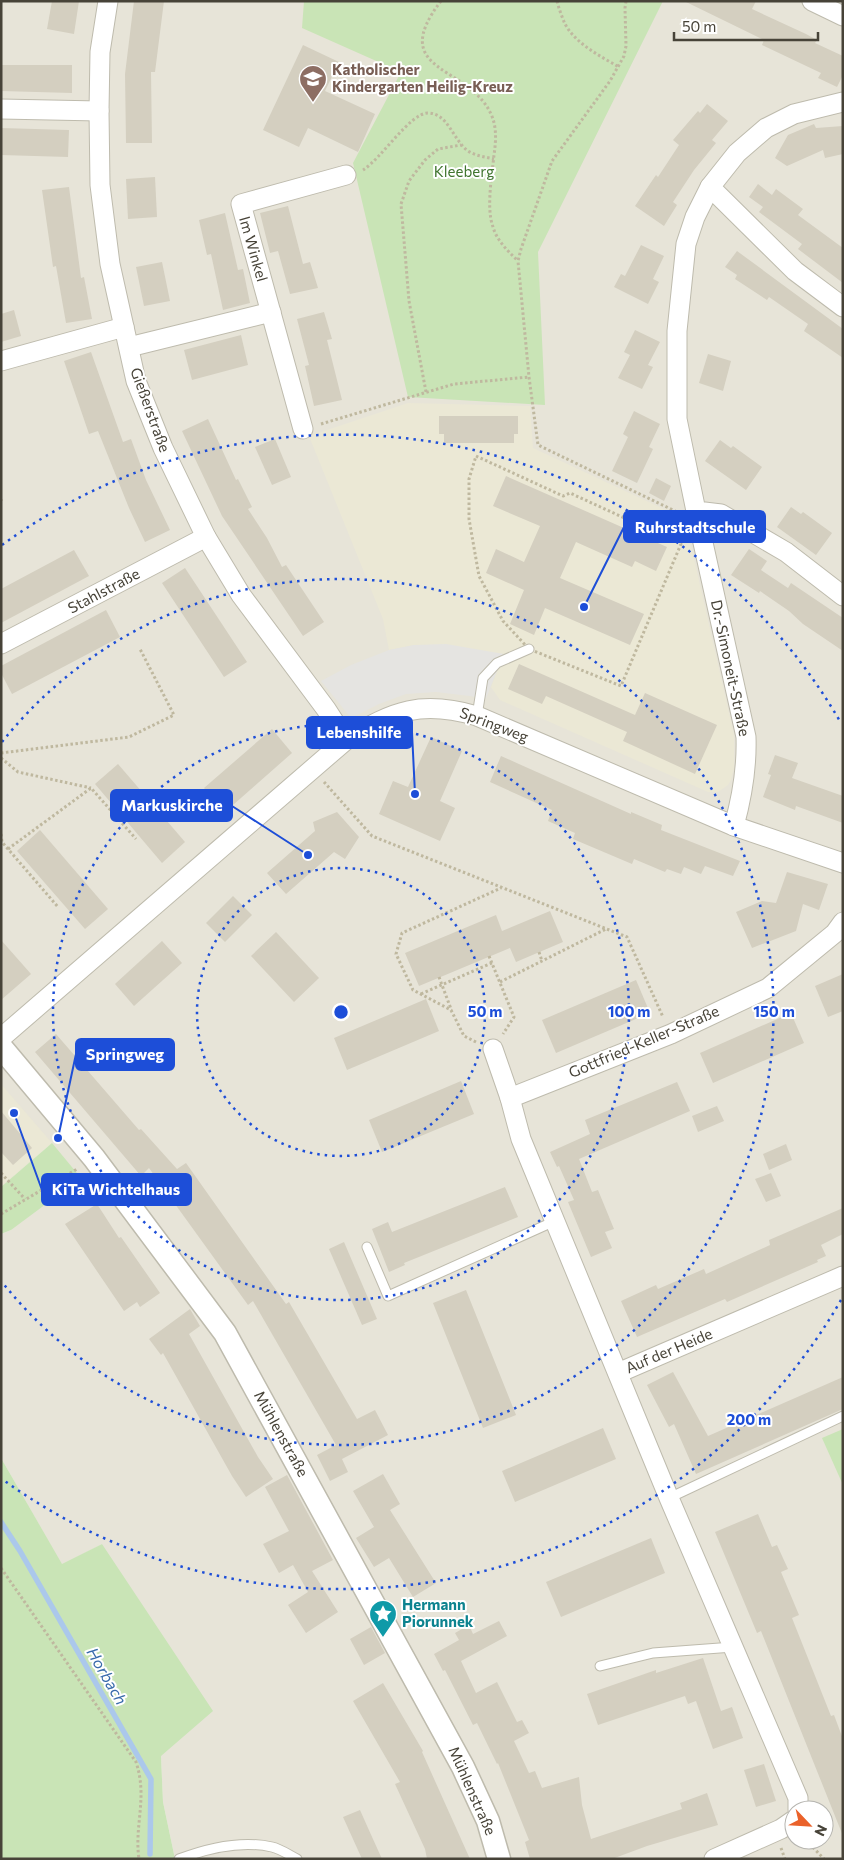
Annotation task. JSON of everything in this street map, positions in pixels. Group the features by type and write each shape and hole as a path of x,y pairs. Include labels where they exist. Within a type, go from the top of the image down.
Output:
{"street":[{"name":"Gießerstraße","path":"108,1 100,52 100,185 110,264 136,381 160,440 206,537 241,595 326,708 346,740"},
{"path":"812,1 843,16"},
{"name":"Dr.-Simoneit-Straße","path":"734,826 739,807 746,756 746,738 677,419 677,332 686,244 695,217 710,187 737,153 766,128 794,114 843,102"},
{"path":"1,109 99,111"},
{"name":"Im Winkel","path":"303,429 241,204 346,175"},
{"path":"710,187 795,272 843,307"},
{"path":"129,347 271,312"},
{"path":"1,361 124,327"},
{"path":"697,517 721,514 786,552 843,596"},
{"name":"Stahlstraße","path":"1,644 206,537"},
{"name":"Springweg","path":"1,1038 346,740 375,722 398,713 438,708 457,710 477,716 734,826 843,863"},
{"name":"Gottfried-Keller-Straße","path":"510,1098 671,1034 768,988 835,933 843,922"},
{"name":"Mühlenstraße","path":"1,1047 94,1158 226,1333 463,1767 488,1821 499,1859"},
{"path":"493,1049 510,1098 521,1139 618,1373"},
{"name":"Auf der Heide","path":"798,1800 669,1498 618,1373 843,1276"},
{"path":"714,1859 784,1827"}],"lane":[{"path":"477,716 483,678 497,662 528,649"},
{"path":"367,1248 388,1296 555,1221"},
{"path":"669,1498 843,1416"},
{"path":"600,1666 653,1653 733,1647"},
{"path":"179,1859 199,1851 229,1845 251,1844 274,1847 297,1859"}],"path":[{"path":"441,1 430,15 422,36 422,48 426,57 433,64 477,93 492,114 496,139 490,214 493,228 499,240 518,261"},
{"path":"556,1 566,25 574,35 596,53 619,67"},
{"path":"626,1 626,46 624,56 619,67 552,161 518,261 529,377 538,445 697,517"},
{"path":"346,175 363,170 372,164 409,123 418,115 425,113 433,113 440,116 461,145 470,152 494,159"},
{"path":"426,392 409,301 401,204 409,181 425,160 438,149 461,145"},
{"path":"326,422 454,384 529,377"},
{"path":"476,456 563,496 570,493 681,544 621,686 528,649 502,621 479,576 469,519 469,479 476,456"},
{"path":"1,753 129,737 174,715 140,649"},
{"path":"1,758 18,772 91,788 136,838"},
{"path":"312,768 372,836 627,937 671,1034"},
{"path":"8,849 91,788"},
{"path":"1,834 2,842 58,907"},
{"path":"451,1010 413,990 396,954 402,933 502,888"},
{"path":"500,982 606,929"},
{"path":"539,952 542,961"},
{"path":"439,977 451,1010 464,1036 493,1049 514,1017 489,956"},
{"path":"421,994 492,963"},
{"path":"1,1214 94,1158"},
{"path":"1,1173 25,1199"},
{"path":"1,1568 136,1762 141,1776 142,1791 139,1859"}],"shaded area":[{"path":"1,1 843,1 843,1859 175,1859 163,1802 161,1756 102,1544 62,1565 1,1458 1,1234 11,1230 51,1143 1,1187"},
{"path":"408,403 530,406 533,448 685,519 734,735 734,768 728,785 718,792 708,792 500,700 491,687 503,655 414,645 389,650 383,619 309,436"},
{"path":"446,644 504,654 486,698 436,692 406,694 379,704 351,718 321,681 351,665 389,650 414,645"},
{"path":"1,1084 52,1143 1,1187"}],"green space":[{"name":"Kleeberg","path":"304,1 663,1 538,252 545,405 408,397 353,163 401,72 302,28"},
{"path":"52,1143 81,1178 11,1230 1,1234 1,1187"},
{"path":"843,1429 843,1485 822,1438"},
{"path":"1,1458 62,1564 102,1544 213,1711 161,1756 163,1802 175,1859 1,1859"}],"building":[{"path":"52,1 79,1 74,34 47,29"},
{"path":"134,1 164,1 155,72 151,72 152,143 126,143 125,74"},
{"path":"684,1 756,1 752,9 806,34 817,40 815,43 843,56 843,75 837,87 818,78 821,73 762,45 764,40"},
{"name":"Katholischer Kindergarten Heilig-Kreuz","path":"303,45 339,62 325,91 375,114 358,152 308,128 299,147 263,130"},
{"path":"1,65 72,65 72,93 1,91"},
{"path":"707,104 728,121 712,140 716,143 694,170 673,202 677,205 664,226 635,206 656,175 658,177 679,145 673,140 698,111 700,113"},
{"path":"814,124 816,128 843,126 843,154 825,158 823,150 787,166 775,158 788,135"},
{"path":"1,128 69,130 68,157 1,155"},
{"path":"155,177 157,217 128,219 126,179"},
{"path":"758,184 772,195 776,189 803,209 798,215 843,248 843,283 798,249 802,244 759,212 763,207 749,197"},
{"path":"69,187 81,278 84,277 92,319 66,323 56,266 53,267 42,190"},
{"path":"288,206 303,264 310,262 318,288 290,294 278,251 270,253 260,213"},
{"path":"225,213 238,270 243,269 250,303 223,310 211,254 207,255 199,220"},
{"path":"641,245 664,256 653,279 659,282 648,304 614,287 621,274 625,276"},
{"path":"737,251 843,329 843,358 804,331 808,324 769,297 767,300 735,279 737,275 725,267"},
{"path":"162,262 170,301 144,306 136,267"},
{"path":"14,310 21,336 1,342 1,314"},
{"path":"324,312 332,339 327,340 342,400 314,406 305,366 309,365 297,319"},
{"path":"635,330 660,342 648,365 653,367 642,389 618,378 630,355 624,352"},
{"path":"241,335 248,365 192,380 184,350"},
{"path":"91,352 123,442 131,439 146,480 170,530 145,542 98,431 89,434 64,361"},
{"path":"708,354 731,361 723,391 699,383"},
{"path":"634,411 660,424 649,447 653,449 637,483 612,471 628,437 623,434"},
{"path":"439,416 518,416 518,434 514,434 514,443 444,443 444,434 439,434"},
{"path":"208,419 236,480 238,479 252,507 248,509 267,538 282,567 286,565 324,622 303,636 222,516 182,431"},
{"path":"275,439 291,477 272,485 255,447"},
{"path":"720,440 731,448 733,446 762,467 746,490 705,461"},
{"path":"506,476 667,547 656,571 635,561 632,567 576,542 560,578 644,614 630,645 545,608 534,635 510,624 524,590 486,573 496,549 524,562 540,526 493,506"},
{"path":"656,478 671,486 664,501 649,493"},
{"path":"791,507 801,514 803,512 832,533 816,555 777,527"},
{"path":"749,549 767,561 761,570 788,588 791,583 843,618 843,651 803,624 789,611 760,591 759,593 731,575"},
{"path":"74,550 89,576 1,623 1,589"},
{"path":"185,568 247,662 224,677 162,583"},
{"path":"106,610 120,637 12,694 1,673 1,666"},
{"path":"519,664 635,715 645,693 717,725 695,774 623,741 627,732 546,696 542,704 508,689"},
{"path":"272,729 292,753 225,812 204,788"},
{"path":"431,737 462,751 440,801 455,808 440,841 379,814 393,781 408,787"},
{"path":"775,755 798,763 792,778 843,796 843,823 796,806 795,810 763,797 771,775 768,774"},
{"path":"501,756 631,814 631,812 662,825 661,830 740,861 733,876 705,866 701,874 684,867 681,874 667,869 665,872 634,859 632,864 573,839 575,833 548,821 552,810 490,782"},
{"path":"118,764 185,842 162,863 95,784"},
{"path":"337,812 359,837 345,859 334,852 286,894 267,873 315,831 313,822"},
{"path":"40,830 108,909 85,929 17,851"},
{"path":"787,872 828,884 819,910 803,904 796,931 752,948 736,912 762,901 776,903"},
{"path":"233,896 252,915 225,942 206,923"},
{"path":"550,911 563,942 516,962 510,948 419,986 405,953 496,915 502,931"},
{"path":"276,932 319,978 294,1002 251,956"},
{"path":"1,940 31,974 1,1000"},
{"path":"162,941 182,963 134,1006 115,984"},
{"path":"843,974 843,1011 828,1017 815,986"},
{"path":"636,980 650,1013 556,1053 542,1020"},
{"path":"426,999 439,1031 347,1070 334,1038"},
{"path":"791,1013 804,1043 713,1083 700,1053"},
{"path":"56,1034 139,1130 141,1129 177,1169 186,1163 286,1304 289,1302 357,1419 375,1410 388,1435 342,1459 348,1472 330,1481 317,1455 336,1445 253,1301 248,1305 149,1168 141,1176 35,1052"},
{"path":"461,1081 474,1114 382,1152 369,1120"},
{"path":"677,1082 690,1111 579,1159 592,1192 598,1190 614,1229 605,1232 612,1248 591,1257 568,1202 574,1200 559,1166 557,1167 550,1152 590,1134 585,1120"},
{"path":"717,1106 724,1121 698,1132 692,1116"},
{"path":"1,1111 32,1148 13,1165 1,1152"},
{"path":"786,1144 792,1160 769,1170 763,1154"},
{"path":"771,1173 781,1196 766,1202 755,1179"},
{"path":"505,1187 518,1217 404,1263 405,1265 389,1272 372,1229 388,1222 392,1232"},
{"path":"97,1204 119,1238 121,1237 160,1293 140,1307 137,1302 124,1311 65,1224"},
{"path":"843,1208 843,1234 821,1245 826,1256 817,1260 818,1262 727,1302 725,1299 637,1337 621,1301 656,1285 658,1289 704,1269 706,1274 770,1245 769,1240"},
{"path":"344,1242 377,1319 362,1325 329,1249"},
{"path":"466,1290 516,1415 483,1428 433,1303"},
{"path":"190,1309 200,1326 189,1334 258,1457 273,1479 246,1497 232,1476 163,1353 161,1355 149,1339"},
{"path":"673,1372 708,1436 843,1377 843,1409 696,1474 674,1424 669,1427 647,1385"},
{"path":"603,1428 616,1459 515,1502 502,1471"},
{"path":"383,1474 400,1504 390,1510 436,1583 413,1597 389,1558 374,1567 356,1538 374,1527 353,1491"},
{"path":"287,1475 333,1560 312,1571 338,1612 306,1633 288,1605 308,1592 293,1565 279,1573 263,1544 289,1531 265,1487"},
{"path":"758,1514 772,1547 777,1545 788,1569 781,1572 799,1615 792,1618 831,1716 834,1715 843,1739 843,1836 834,1814 834,1800 829,1800 761,1631 757,1633 715,1532"},
{"path":"651,1538 665,1573 561,1617 546,1582"},
{"path":"499,1621 507,1636 461,1661 476,1693 497,1682 517,1722 522,1720 529,1733 514,1741 529,1773 535,1771 542,1788 579,1777 582,1805 591,1839 682,1809 680,1803 707,1793 718,1825 647,1846 612,1859 530,1859 525,1842 529,1840 498,1763 477,1723 473,1725 445,1670 443,1671 434,1654 459,1640 455,1633 469,1625 473,1634"},
{"path":"371,1627 385,1653 364,1665 350,1639"},
{"path":"703,1658 721,1711 732,1707 743,1738 713,1749 696,1701 688,1704 685,1696 598,1725 587,1694 656,1670 656,1673"},
{"path":"383,1683 423,1751 470,1859 427,1859 425,1849 395,1784 400,1782 353,1701"},
{"path":"764,1764 776,1801 756,1807 744,1770"},
{"path":"360,1810 382,1859 362,1859 343,1817"}],"waterway":[{"name":"Horbach","path":"1,1522 20,1551 151,1779 150,1854"}],"place":[{"name":"Katholischer Kindergarten Heilig-Kreuz","path":"313,103"},
{"name":"Ruhrstadtschule","path":"584,607"},
{"name":"Lebenshilfe","path":"415,794"},
{"name":"Markuskirche","path":"308,855"},
{"name":"KiTa Wichtelhaus","path":"14,1113"},
{"name":"Springweg","path":"58,1138"},
{"name":"Hermann Piorunnek","path":"383,1638"}]}
